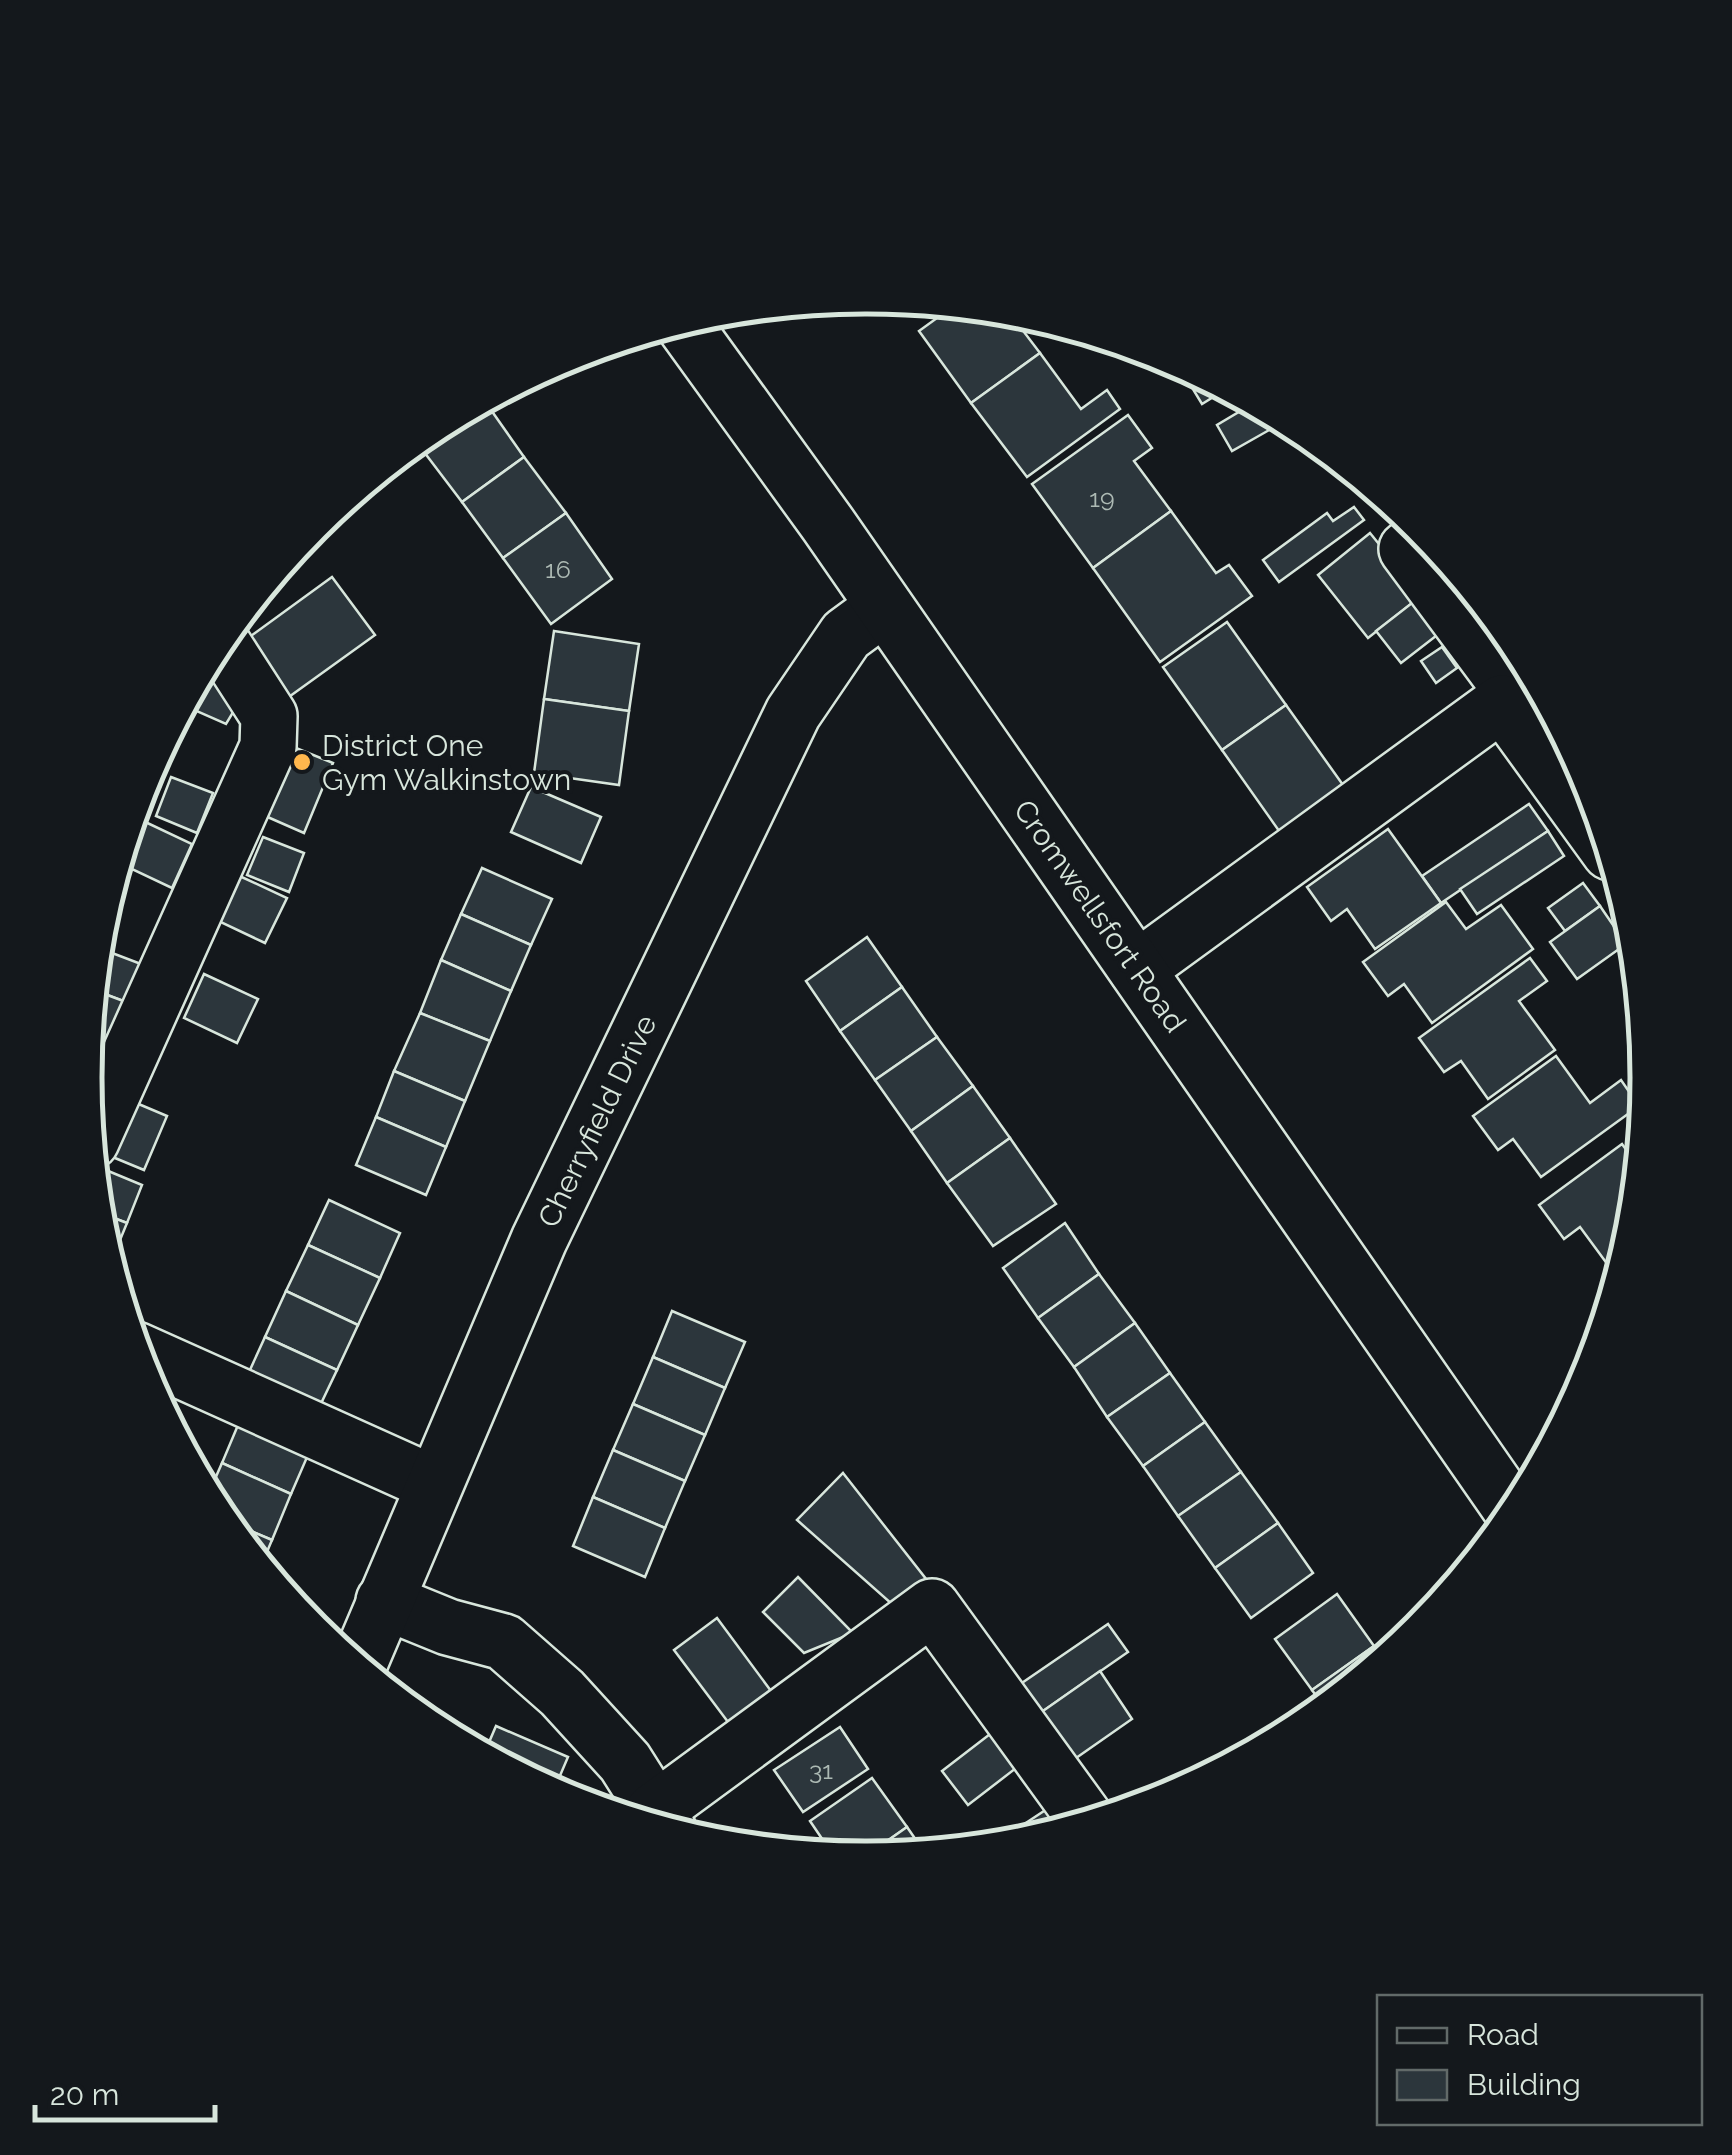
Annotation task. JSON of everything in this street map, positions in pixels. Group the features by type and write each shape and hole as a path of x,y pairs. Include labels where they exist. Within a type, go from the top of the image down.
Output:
{"street":[{"name":"Cromwellsfort Road","path":"690,335 1137,968 1504,1498"},
{"path":"1406,549 1505,681 1502,702 1582,812"},
{"name":"Cherryfield Drive","path":"363,1652 539,1240 793,713 846,634 884,607"},
{"path":"103,1113 268,747 269,716 230,655"},
{"path":"1137,968 1502,702"},
{"path":"157,1359 434,1484"},
{"path":"384,1600 448,1626 504,1642 562,1693 625,1762 655,1811"},
{"path":"668,1815 932,1607 1079,1810"}],"building":[{"path":"937,318 1015,329 1023,331 1040,353 971,403 919,331"},
{"path":"1040,353 1081,409 1107,390 1120,409 1027,477 971,403"},
{"path":"1192,388 1212,397 1202,404"},
{"path":"492,412 524,457 462,502 426,454"},
{"path":"1240,412 1270,430 1232,451 1217,425"},
{"path":"1128,415 1152,448 1134,461 1171,511 1093,568 1032,484"},
{"path":"524,457 566,513 503,558 462,502"},
{"path":"1354,507 1364,520 1279,582 1263,560 1327,513 1333,521"},
{"path":"1171,511 1216,573 1229,565 1252,596 1160,662 1093,568"},
{"path":"566,513 612,579 551,624 503,558"},
{"path":"1370,533 1421,596 1368,638 1318,575"},
{"path":"332,577 375,635 286,699 244,641"},
{"path":"1421,596 1454,622 1401,663 1376,631"},
{"path":"1227,622 1286,705 1222,750 1163,667"},
{"path":"554,631 639,644 629,711 544,699"},
{"path":"1442,647 1457,668 1436,683 1421,661"},
{"path":"216,677 238,704 226,724 197,711"},
{"path":"544,699 629,711 619,785 534,773"},
{"path":"1286,705 1353,799 1289,845 1222,750"},
{"path":"291,746 333,763 304,833 263,815"},
{"path":"171,777 213,793 197,833 156,816"},
{"path":"531,787 601,817 581,863 511,832"},
{"path":"1529,804 1548,831 1441,903 1422,876"},
{"path":"147,823 192,844 172,888 132,869"},
{"path":"1388,829 1441,903 1375,949 1347,909 1331,921 1307,887"},
{"path":"1548,831 1564,856 1477,914 1460,889"},
{"path":"263,837 304,853 289,892 247,875"},
{"path":"482,868 552,899 531,945 461,914"},
{"path":"233,873 287,898 265,943 212,918"},
{"path":"1583,883 1600,906 1565,931 1548,908"},
{"path":"1446,902 1466,929 1501,905 1533,949 1432,1023 1404,984 1388,996 1363,962"},
{"path":"1600,906 1615,927 1618,949 1577,979 1550,942"},
{"path":"461,914 531,945 511,991 441,960"},
{"path":"867,937 902,987 840,1031 806,981"},
{"path":"113,953 141,964 126,1002 107,995"},
{"path":"1530,958 1547,981 1519,1001 1555,1050 1488,1099 1461,1061 1444,1072 1419,1038"},
{"path":"441,960 511,991 490,1041 420,1013"},
{"path":"204,974 258,999 237,1043 184,1018"},
{"path":"902,987 937,1037 875,1080 840,1031"},
{"path":"107,995 126,1002 110,1042 104,1040"},
{"path":"420,1013 490,1041 465,1101 394,1071"},
{"path":"937,1037 973,1086 911,1131 875,1080"},
{"path":"1556,1056 1590,1103 1621,1080 1629,1092 1629,1114 1541,1177 1513,1139 1498,1150 1473,1116"},
{"path":"394,1071 465,1101 446,1147 376,1117"},
{"path":"973,1086 1010,1138 947,1183 911,1131"},
{"path":"122,1097 167,1116 144,1170 107,1155 105,1136"},
{"path":"376,1117 446,1147 426,1195 356,1165"},
{"path":"1010,1138 1056,1204 993,1246 947,1183"},
{"path":"1622,1144 1626,1149 1606,1262 1580,1227 1564,1239 1539,1205"},
{"path":"108,1171 142,1185 127,1223 116,1219"},
{"path":"329,1200 400,1233 380,1278 308,1245"},
{"path":"116,1219 127,1223 120,1239"},
{"path":"1065,1223 1099,1274 1038,1318 1003,1268"},
{"path":"308,1245 380,1278 358,1325 286,1291"},
{"path":"1099,1274 1135,1323 1074,1367 1038,1318"},
{"path":"286,1291 358,1325 337,1370 265,1337"},
{"path":"672,1311 745,1342 725,1388 653,1357"},
{"path":"1135,1323 1170,1373 1107,1417 1074,1367"},
{"path":"265,1337 337,1370 315,1416 244,1383"},
{"path":"653,1357 725,1388 705,1435 633,1404"},
{"path":"1170,1373 1205,1422 1143,1466 1107,1417"},
{"path":"633,1404 705,1435 685,1481 613,1450"},
{"path":"241,1418 311,1448 291,1494 222,1463"},
{"path":"1205,1422 1241,1472 1178,1516 1143,1466"},
{"path":"613,1450 685,1481 665,1528 593,1497"},
{"path":"222,1463 291,1494 272,1540 252,1532 216,1477"},
{"path":"1241,1472 1278,1523 1215,1568 1178,1516"},
{"path":"843,1473 930,1584 893,1605 797,1520"},
{"path":"593,1497 665,1528 645,1577 573,1546"},
{"path":"1278,1523 1313,1573 1251,1618 1215,1568"},
{"path":"252,1532 272,1540 267,1551"},
{"path":"798,1577 853,1633 804,1653 763,1612"},
{"path":"1337,1594 1374,1646 1312,1690 1275,1639"},
{"path":"717,1618 774,1695 731,1726 674,1650"},
{"path":"1108,1624 1128,1652 1033,1718 1013,1689"},
{"path":"1374,1646 1375,1647 1315,1694 1312,1690"},
{"path":"1100,1671 1132,1719 1066,1765 1033,1718"},
{"path":"496,1726 568,1757 560,1776 489,1742"},
{"path":"840,1727 868,1769 803,1812 774,1770"},
{"path":"994,1731 1020,1765 968,1805 942,1771"},
{"path":"872,1778 907,1827 888,1840 822,1839 810,1821"},
{"path":"1047,1809 1052,1818 1024,1824"},
{"path":"907,1827 915,1839 888,1840"}],"place":[{"name":"District One Gym Walkinstown","path":"302,762"}]}
